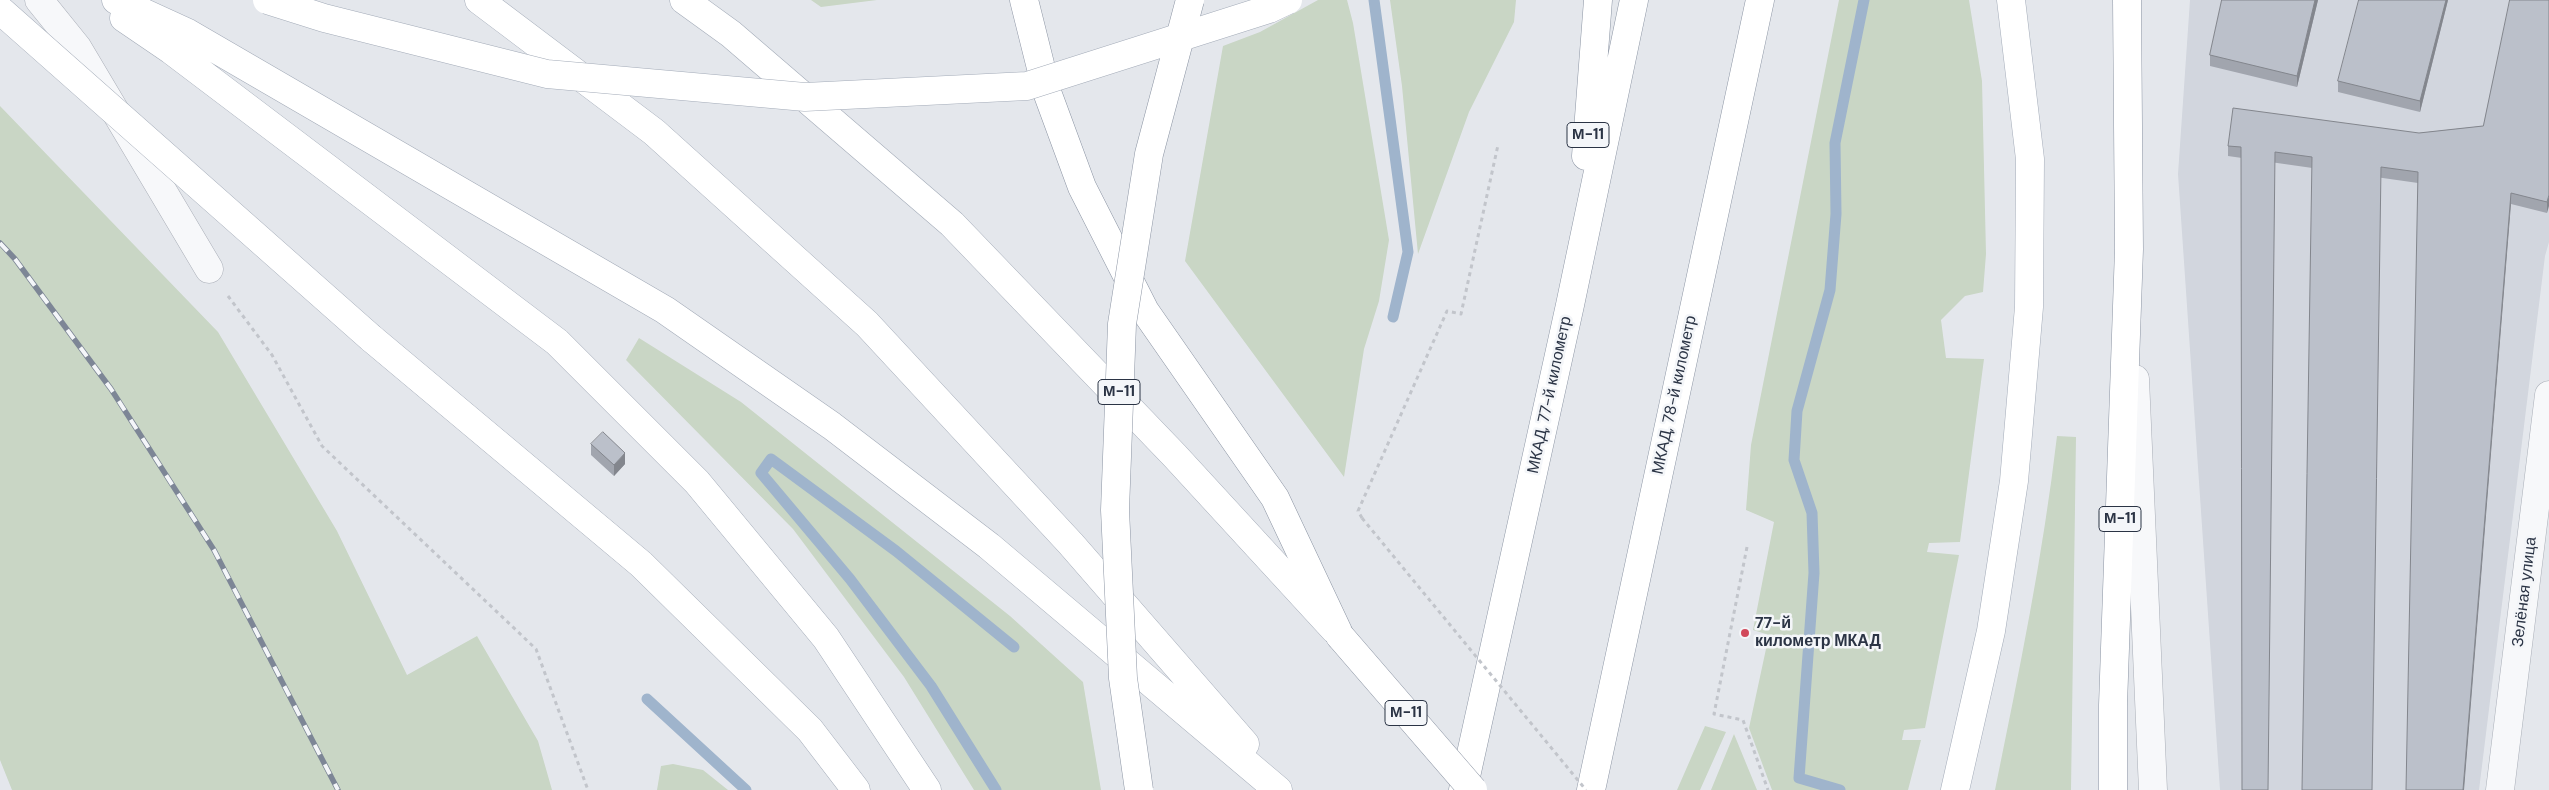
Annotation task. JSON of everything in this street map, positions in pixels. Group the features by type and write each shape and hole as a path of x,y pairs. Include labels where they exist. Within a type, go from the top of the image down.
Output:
{"main road":[{"path":"98,0 171,50 557,342 696,482 826,638 927,790"},
{"path":"116,0 188,33 665,310 832,426 989,546 1278,790"},
{"path":"267,0 324,18 548,74 805,97 1027,86 1269,9 1288,0"},
{"path":"479,0 654,132 867,324 1071,544 1285,790"},
{"path":"684,0 731,34 952,224 1175,456 1340,636"},
{"name":"М-11","path":"1024,0 1047,92 1082,186 1145,312 1274,498 1340,636 1473,790"},
{"name":"М-11","path":"1139,790 1123,678 1115,510 1122,324 1148,154 1190,0"},
{"name":"М-11","path":"1577,270 1598,0"},
{"name":"МКАД, 77-й километр","path":"1463,790 1634,0"},
{"name":"МКАД, 78-й километр","path":"1591,790 1760,0"},
{"path":"1955,790 1991,631 2011,500 2029,307 2030,159 2011,0"},
{"name":"М-11","path":"2113,790 2113,695 2129,249 2127,0"},
{"path":"0,10 371,338 642,564 810,730 856,790"}],"street":[{"path":"40,0 77,47 209,269"},
{"name":"М-11","path":"2129,249 2153,790"},
{"name":"Зелёная улица","path":"2500,790 2549,395"}],"path":[{"path":"1498,145 1461,314 1446,311 1358,511 1586,790"},
{"path":"209,269 272,355 322,446 536,649 588,790"},
{"path":"1748,547 1714,714 1743,720 1768,790"}],"shaded area":[{"path":"2190,0 2549,0 2549,242 2545,256 2479,790 2220,790 2178,174"}],"green space":[{"path":"811,0 877,0 821,7"},
{"path":"1318,0 1347,0 1353,23 1389,240 1379,301 1364,349 1344,477 1185,261 1223,46 1260,32"},
{"path":"1390,0 1516,0 1514,22 1469,112 1418,254 1402,86"},
{"path":"1839,0 1969,0 1982,81 1986,254 1983,292 1965,296 1941,320 1946,358 1984,359 1960,542 1929,543 1927,552 1959,555 1925,728 1904,730 1902,740 1921,740 1908,790 1772,790 1749,728 1769,635 1753,630 1774,522 1746,510 1751,445"},
{"path":"0,106 218,332 337,531 407,675 477,636 538,741 552,790 12,790 0,760"},
{"path":"639,338 741,402 1010,616 1083,682 1101,790 974,790 904,677 793,529 626,360"},
{"path":"2057,436 2076,437 2071,790 1995,790 2038,570"},
{"path":"1705,726 1726,732 1700,790 1677,790"},
{"path":"1734,734 1757,790 1711,790"},
{"path":"673,764 703,770 728,790 657,790 661,766"}],"building":[{"path":"2222,0 2315,0 2297,76 2210,55"},
{"path":"2359,0 2446,0 2420,101 2338,81"},
{"path":"2510,0 2549,0 2549,195 2547,202 2511,193 2463,790 2406,790 2418,172 2381,167 2372,790 2302,790 2312,157 2275,152 2268,790 2242,790 2241,147 2228,146 2233,108 2419,133 2483,126"},
{"path":"603,432 625,453 614,465 591,444"}],"waterway":[{"path":"1374,0 1408,252 1393,317"},
{"path":"1840,790 1799,778 1814,573 1812,513 1794,460 1797,411 1830,290 1836,214 1835,143 1864,0"},
{"path":"996,790 931,686 850,579 761,473 771,459 896,551 1014,647"},
{"path":"647,699 746,790"}],"railway":[{"path":"0,243 15,259 111,389 214,550 338,790"}],"place":[{"name":"77-й километр МКАД","path":"1745,633"}]}
